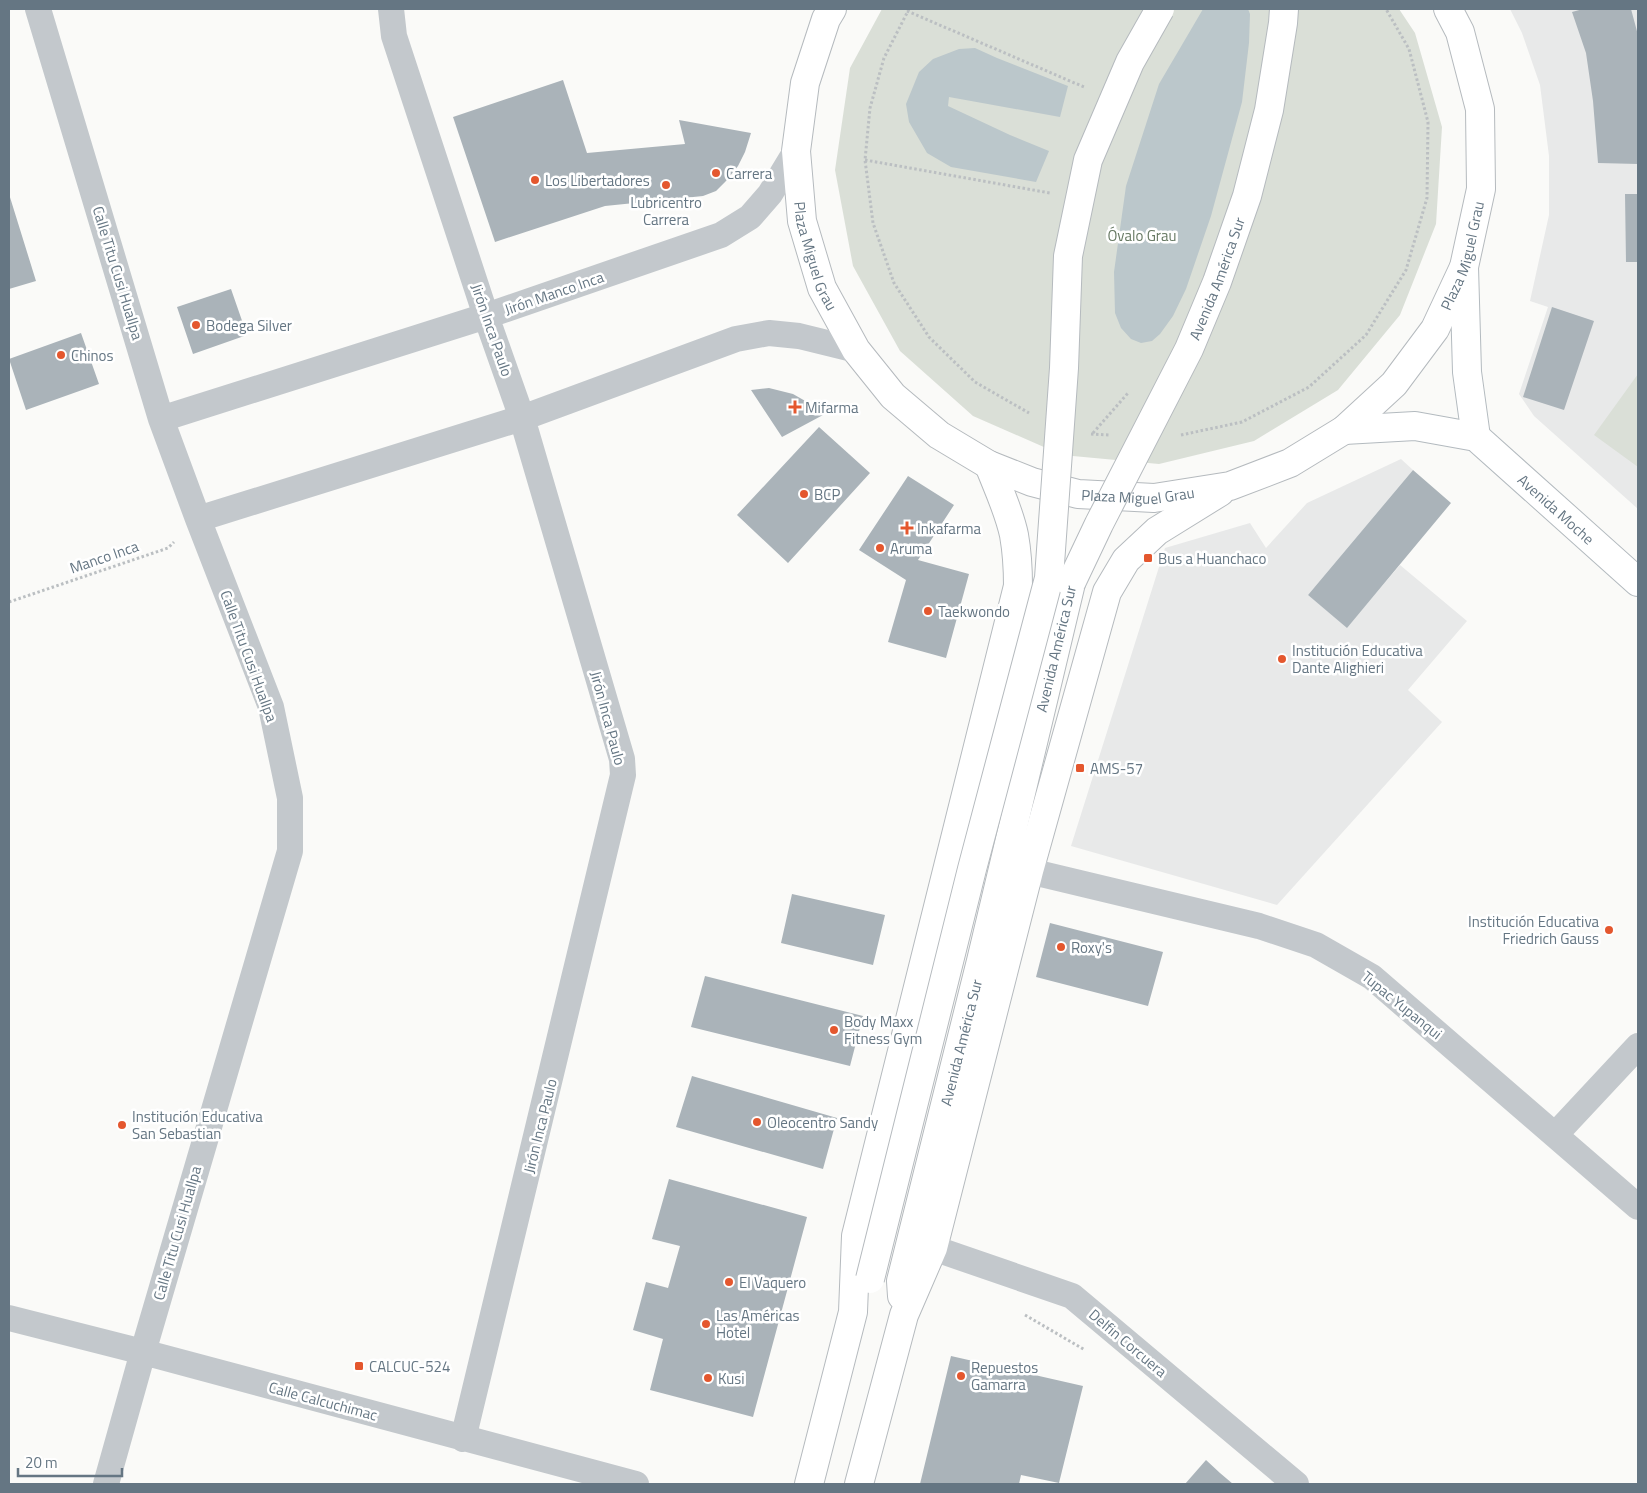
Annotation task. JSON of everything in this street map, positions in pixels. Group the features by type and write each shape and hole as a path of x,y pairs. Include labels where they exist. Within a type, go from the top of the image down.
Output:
{"main road":[{"name":"Avenida América Sur","path":"853,1312 870,1280 972,868 1048,578 1064,368 1068,256 1088,160 1130,62 1160,9"},
{"name":"Avenida América Sur","path":"904,1315 901,1281 1071,583 1099,524 1189,349 1217,282 1246,196 1269,110 1284,23 1284,9"},
{"name":"Plaza Miguel Grau","path":"827,12 805,84 796,151 802,221 822,288 856,350 893,396 938,435 990,465 1032,482 1078,494 1154,498 1230,486 1290,463 1344,430 1394,384 1435,329 1464,267 1481,189 1480,109 1460,32 1448,9"},
{"path":"1344,430 1415,426 1476,437 1467,372 1464,267"},
{"name":"Avenida Moche","path":"1476,437 1638,582"},
{"name":"Avenida América Sur","path":"809,1484 853,1312 856,1236 1018,586 1018,563 1014,535 990,465"},
{"name":"Avenida América Sur","path":"859,1484 904,1315 933,1248 1029,870 1107,592 1126,560 1157,531 1230,486"}],"street":[{"name":"Calle Titu Cusi Huallpa","path":"38,9 162,419 198,519 271,707 290,798 290,851 106,1484"},
{"name":"Jirón Inca Paulo","path":"391,9 394,36 486,316 522,418 622,759 623,775 464,1439"},
{"name":"Jirón Manco Inca","path":"162,419 486,316 721,235 750,217 770,194 796,151"},
{"path":"198,519 522,418 736,339 770,333 800,336 856,350"},
{"name":"Tupac Yupanqui","path":"1029,870 1259,926 1316,945 1372,977 1638,1208"},
{"path":"1555,1135 1638,1046"},
{"name":"Delfin Corcuera","path":"933,1248 1072,1296 1296,1484"},
{"name":"Calle Calcuchimac","path":"9,1318 636,1484"}],"path":[{"path":"1177,436 1242,422 1309,387 1366,335 1406,270 1427,198 1428,122 1409,49 1386,9"},
{"path":"1030,414 975,382 929,337 894,283 873,224 865,160 870,108 884,58 908,10 1087,88"},
{"path":"865,160 1053,193"},
{"path":"1092,425 1092,434"},
{"path":"1083,431 1092,434 1111,435"},
{"name":"Manco Inca","path":"9,602 168,548 198,519"},
{"path":"1018,1311 1086,1350"}],"shaded area":[{"path":"1203,9 1248,9 1250,14 1249,43 1242,102 1211,216 1186,289 1173,316 1160,334 1152,341 1141,343 1131,339 1121,328 1115,313 1114,272 1126,186 1159,84"},
{"path":"1510,9 1638,9 1638,509 1534,416 1519,394 1548,307 1530,301 1549,215 1549,156 1540,85 1522,33"},
{"path":"975,48 1068,86 1060,117 949,97 948,106 1049,151 1036,182 951,167 927,153 909,122 906,104 919,72 933,59 959,49"},
{"name":"Institución Educativa Dante Alighieri","path":"1401,459 1413,470 1308,595 1347,627 1400,565 1467,621 1408,690 1442,722 1277,905 1071,846 1165,548 1250,523 1266,548 1307,503"}],"green space":[{"name":"Óvalo Grau","path":"882,9 1399,9 1415,33 1442,127 1436,224 1400,315 1338,390 1254,441 1159,464 1062,455 973,416 900,351 853,266 835,170 850,68"},
{"path":"1638,374 1638,467 1594,435"}],"building":[{"path":"1583,9 1631,9 1638,35 1638,164 1598,163 1593,101 1586,53 1572,12"},
{"name":"Los Libertadores","path":"563,80 587,153 685,144 679,120 751,133 745,152 738,166 726,181 716,191 703,196 605,206 495,242 453,117"},
{"path":"9,194 36,281 9,289"},
{"path":"1625,194 1638,194 1638,262 1626,262"},
{"path":"231,289 247,335 193,354 177,307"},
{"path":"1552,307 1594,321 1564,410 1523,397"},
{"path":"81,333 99,384 26,410 9,359"},
{"path":"769,388 793,394 823,415 782,437 751,390"},
{"name":"BCP","path":"819,427 870,473 788,563 737,515"},
{"path":"1413,470 1451,503 1347,628 1308,595"},
{"path":"908,476 954,505 918,560 969,574 946,658 888,642 906,580 859,550"},
{"path":"792,894 885,915 873,965 781,943"},
{"path":"1050,923 1163,952 1148,1006 1036,977"},
{"path":"705,976 863,1016 850,1066 691,1027"},
{"name":"Oleocentro Sandy","path":"692,1076 837,1118 823,1169 676,1127"},
{"path":"669,1179 807,1217 753,1417 650,1390 663,1339 633,1330 646,1282 668,1288 680,1246 652,1239"},
{"path":"951,1356 1083,1386 1059,1483 1021,1475 1019,1484 920,1484"},
{"path":"1206,1460 1220,1473 1233,1484 1185,1484"}],"place":[{"name":"Carrera","path":"716,173"},
{"name":"Los Libertadores","path":"535,180"},
{"name":"Lubricentro Carrera","path":"666,185"},
{"name":"Bodega Silver","path":"196,325"},
{"name":"Chinos","path":"61,355"},
{"name":"Mifarma","path":"795,407"},
{"name":"BCP","path":"804,494"},
{"name":"Inkafarma","path":"907,528"},
{"name":"Aruma","path":"880,548"},
{"name":"Bus a Huanchaco","path":"1148,558"},
{"name":"Taekwondo","path":"928,611"},
{"name":"Institución Educativa Dante Alighieri","path":"1282,659"},
{"name":"AMS-57","path":"1080,768"},
{"name":"Institución Educativa Friedrich Gauss","path":"1609,930"},
{"name":"Roxy's","path":"1061,947"},
{"name":"Body Maxx Fitness Gym","path":"834,1030"},
{"name":"Oleocentro Sandy","path":"757,1122"},
{"name":"Institución Educativa San Sebastian","path":"122,1125"},
{"name":"El Vaquero","path":"729,1282"},
{"name":"Las Américas Hotel","path":"706,1324"},
{"name":"CALCUC-524","path":"359,1366"},
{"name":"Repuestos Gamarra","path":"961,1376"},
{"name":"Kusi","path":"708,1378"}]}
